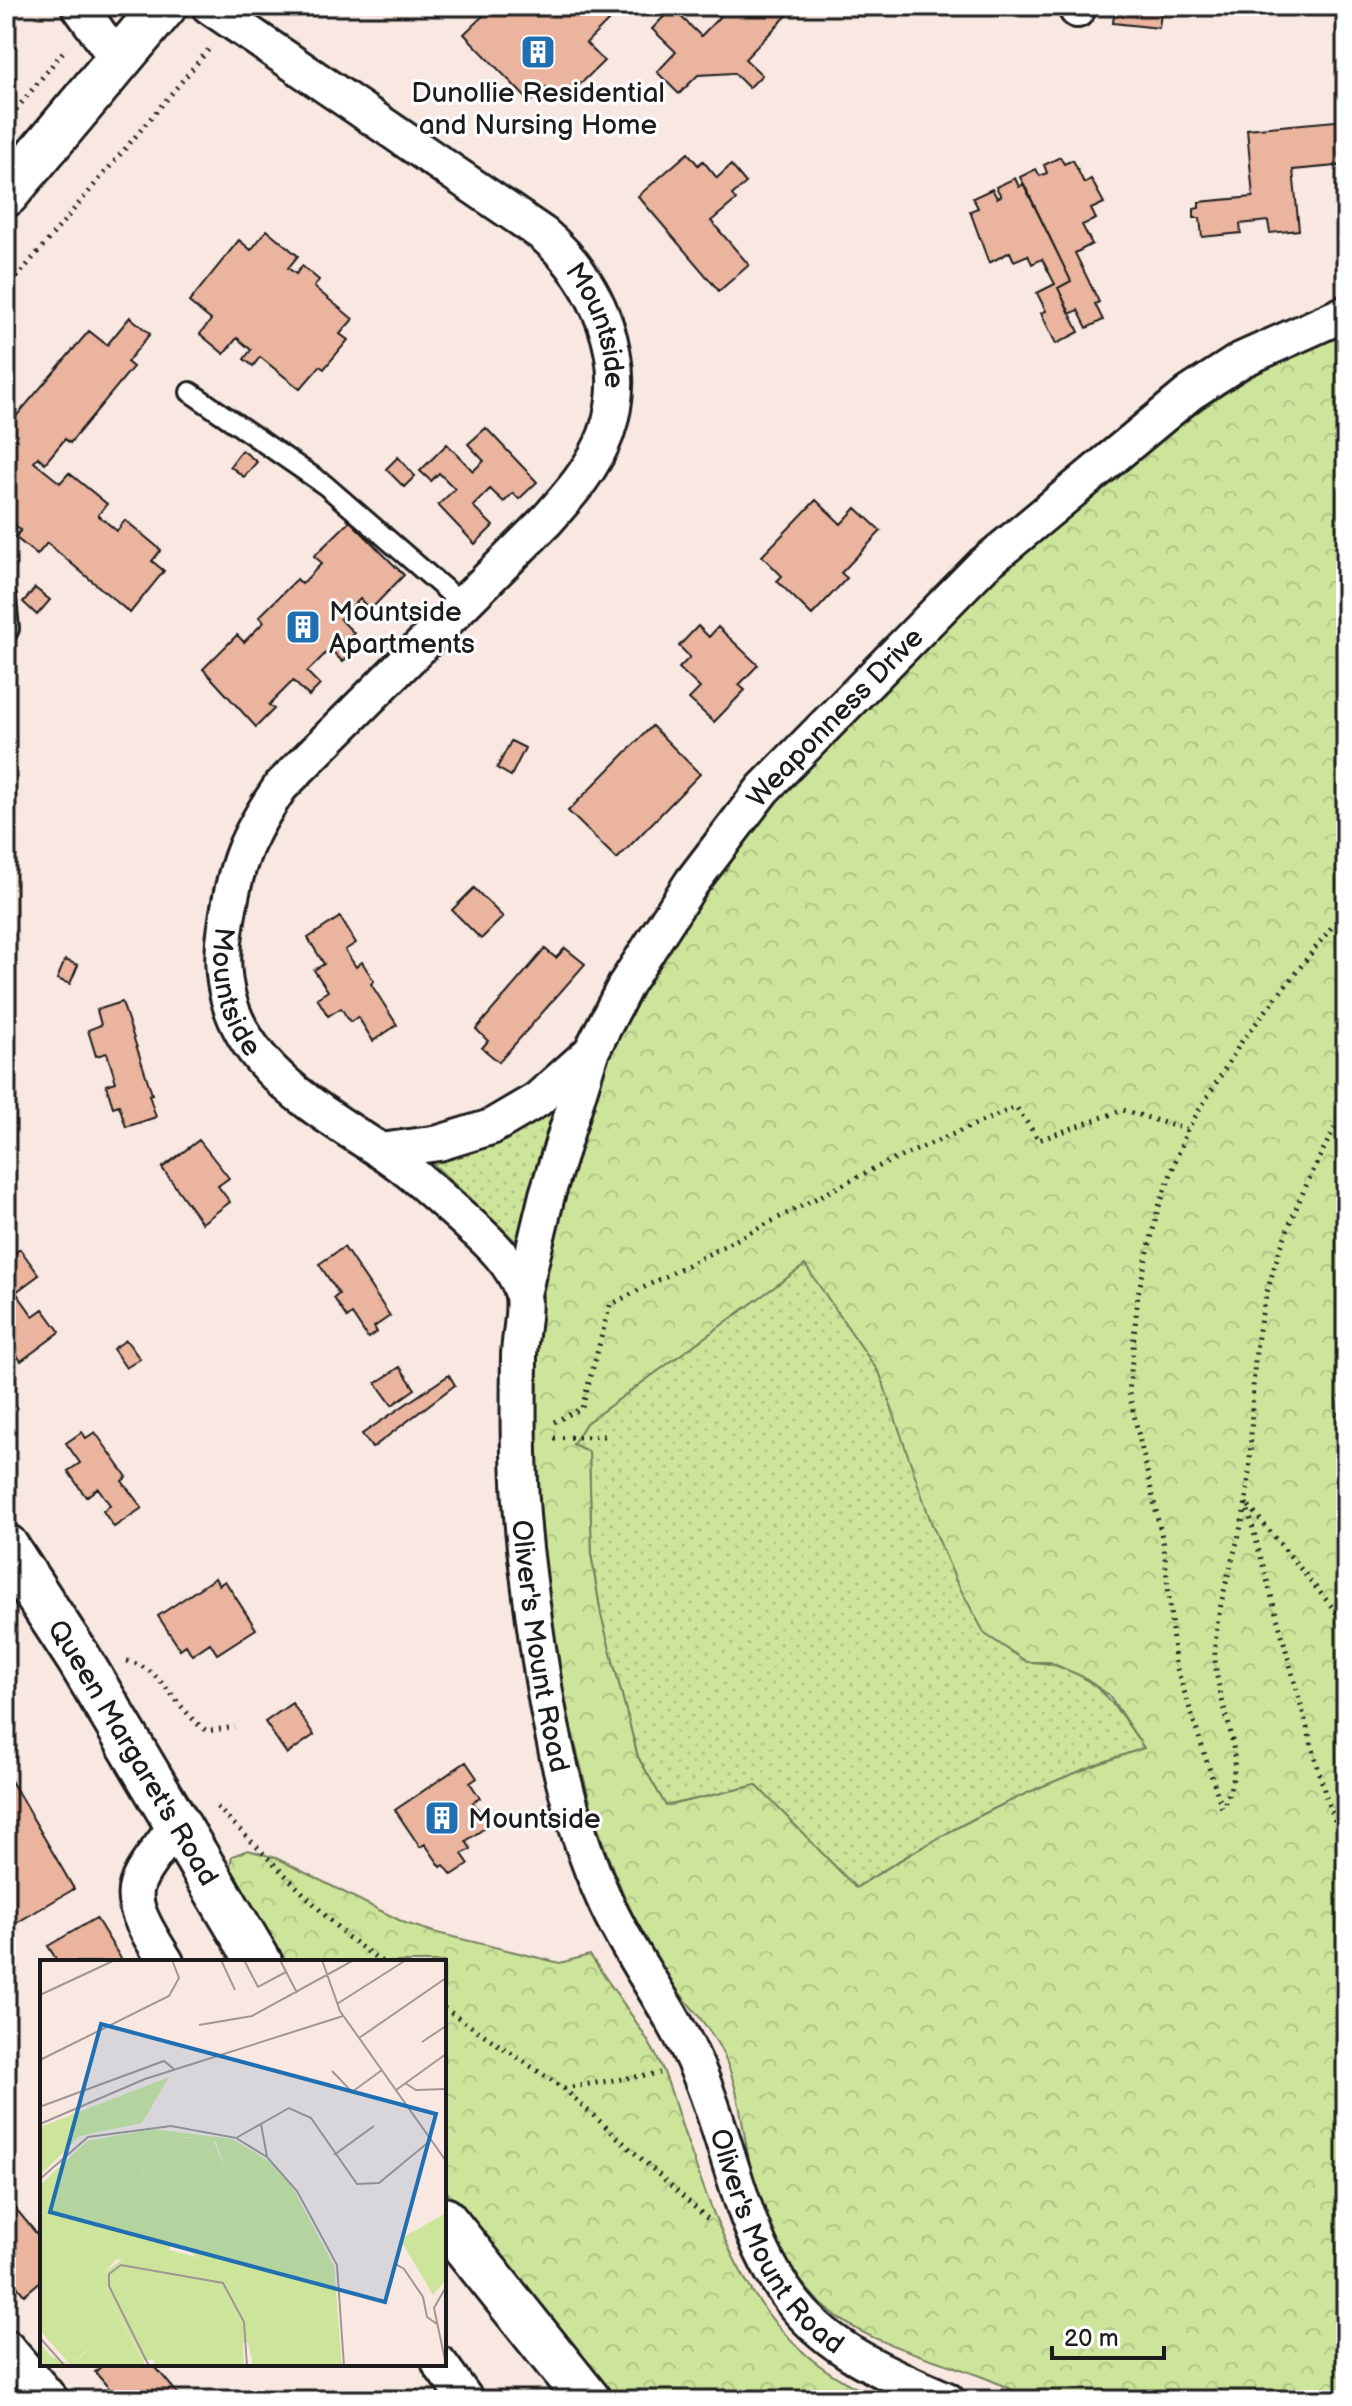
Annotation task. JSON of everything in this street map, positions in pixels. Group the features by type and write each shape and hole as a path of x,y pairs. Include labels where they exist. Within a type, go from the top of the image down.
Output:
{"main road":[{"path":"6,194 164,6"},
{"name":"Queen Margaret's Road","path":"6,1547 79,1659 197,1814 258,1960"},
{"path":"446,2222 588,2400"}],"street":[{"path":"84,14 117,59"},
{"name":"Mountside","path":"220,15 543,234 569,256 600,308 609,343 615,402 606,436 582,480 281,786 252,829 234,872 221,952 225,992 245,1039 260,1059 324,1117 380,1151"},
{"name":"Weaponness Drive","path":"380,1151 439,1143 491,1127 537,1100 591,1052 626,984 692,882 763,789 941,605 983,565 1190,393 1241,360 1346,313"},
{"name":"Oliver's Mount Road","path":"591,1052 547,1195 523,1294 517,1440 521,1508 536,1641 556,1755 603,1896 626,1945 697,2066 762,2248 797,2307 836,2346 947,2400"},
{"path":"380,1151 436,1194 497,1249 523,1294"},
{"path":"165,1960 138,1917 134,1899 137,1879 197,1814"},
{"path":"6,2347 51,2400"},
{"path":"441,2366 466,2400"}],"lane":[{"path":"190,392 325,485 461,603"},
{"path":"6,597 9,629 6,635"}],"path":[{"path":"6,122 84,14"},
{"path":"6,290 220,15"},
{"path":"1346,909 1242,1041 1187,1130 1158,1209 1138,1294 1129,1393 1164,1546 1175,1663 1222,1808 1233,1789 1236,1765 1215,1652 1221,1601 1245,1502 1261,1320 1296,1201 1346,1106"},
{"path":"517,1440 582,1408 610,1305 875,1168 1016,1107 1039,1140 1123,1110 1187,1130"},
{"path":"517,1440 604,1436"},
{"path":"1245,1502 1346,1624"},
{"path":"1245,1502 1326,1797 1346,1850"},
{"path":"79,1659 122,1660 130,1674"},
{"path":"141,1664 192,1721 207,1731 235,1727"},
{"path":"197,1814 379,1960"},
{"path":"446,2009 563,2088 713,2224"},
{"path":"563,2088 697,2066"}],"green space":[{"path":"1346,330 1346,1396 1336,1398 1346,1480 1346,2400 1029,2400 1002,2385 885,2342 831,2313 800,2280 770,2228 755,2186 738,2098 728,2064 706,2026 658,1963 634,1917 601,1838 575,1744 552,1639 538,1533 534,1428 540,1322 557,1219 585,1118 626,1019 679,925 729,856 784,791 871,699 945,624 1014,561 1177,427 1241,383","holes":["805,1265 880,1374 931,1522 956,1581 985,1634 1027,1662 1049,1662 1081,1676 1109,1695 1144,1748 1067,1776 995,1808 856,1888 756,1785 666,1806 638,1757 601,1615 592,1560 589,1452 573,1444 586,1423"]},
{"path":"554,1103 558,1105 520,1238 514,1240 430,1161 503,1140"},
{"path":"805,1264 880,1374 956,1581 1027,1662 1067,1669 1097,1688 1144,1748 1067,1776 995,1808 856,1888 756,1785 666,1806 638,1757 601,1615 592,1560 589,1452 573,1444 586,1423"},
{"path":"248,1850 276,1858 405,1923 437,1933 560,1963 590,1955 636,2021 660,2063 716,2220 754,2294 779,2327 808,2356 843,2381 885,2400 612,2400 446,2191 446,1960 286,1960 229,1870 232,1856"}],"building":[{"name":"Dunollie Residential and Nursing Home","path":"493,6 623,6 586,43 604,61 561,103 546,87 530,102 464,34"},
{"name":"Dunollie Residential and Nursing Home","path":"493,6 623,6 586,43 604,61 561,103 546,87 530,102 464,34"},
{"name":"Dunollie Residential and Nursing Home","path":"730,6 796,6 745,59 762,75 749,88 734,73 698,75 679,94 657,72 676,52 652,29 672,8 701,36"},
{"name":"Dunollie Residential and Nursing Home","path":"730,6 796,6 745,59 762,75 749,88 734,73 698,75 679,94 657,72 676,52 652,29 672,8 701,36"},
{"path":"1115,6 1162,6 1159,28 1113,23"},
{"path":"1346,120 1346,165 1293,170 1299,230 1270,233 1268,221 1240,224 1241,233 1202,237 1200,218 1194,218 1194,209 1199,208 1199,202 1253,197 1247,129"},
{"name":"Dunollie Residential and Nursing Home","path":"688,153 698,165 703,161 717,178 731,165 746,183 732,195 736,200 711,221 749,265 719,291 638,196"},
{"name":"Dunollie Residential and Nursing Home","path":"688,153 698,165 703,161 717,178 731,165 746,183 732,195 736,200 711,221 749,265 719,291 638,196"},
{"path":"1060,157 1064,164 1073,160 1084,183 1091,179 1104,203 1091,209 1096,219 1082,225 1092,244 1075,253 1099,302 1095,304 1103,320 1087,328 1078,310 1070,314 1058,288 1071,281 1020,177 1036,169 1040,176 1047,173 1044,165"},
{"path":"1015,178 1019,187 1024,184 1071,281 1058,288 1079,332 1056,344 1041,313 1046,311 1037,293 1055,284 1042,259 1032,264 1028,255 1014,261 1010,252 989,263 970,211 978,208 973,198 992,189 997,198 1001,196 996,187"},
{"path":"267,230 298,256 288,268 296,274 302,266 319,280 314,287 353,319 340,334 348,340 324,369 320,366 300,389 260,357 253,366 244,359 251,350 237,338 224,354 200,334 211,320 189,302 239,240 251,250"},
{"path":"130,317 150,334 127,362 133,367 70,443 65,439 45,463 38,457 34,462 60,483 69,473 107,504 98,515 117,531 125,520 161,550 152,561 164,571 130,613 47,543 37,555 15,537 21,530 6,517 6,428 89,331 107,345"},
{"path":"486,428 537,482 519,499 513,493 504,502 490,489 473,506 493,526 475,544 438,505 455,489 439,473 431,481 420,471 447,444 473,471 484,461 468,444"},
{"path":"242,450 257,462 244,477 230,466"},
{"path":"398,457 415,476 404,487 386,469"},
{"path":"816,500 841,524 856,508 881,531 841,573 847,578 812,615 777,581 782,576 762,556"},
{"name":"Mountside Apartments","path":"350,521 404,575 370,610 360,599 340,619 354,633 347,640 356,650 343,662 330,649 307,672 320,685 309,696 293,681 269,705 274,709 256,727 203,669 237,635 244,642 264,622 259,617 297,579 302,584 322,563 314,556"},
{"path":"35,588 50,600 37,615 23,602"},
{"path":"698,626 709,637 718,627 758,665 739,685 745,690 714,722 689,699 700,688 679,668 690,657 679,646"},
{"path":"652,726 700,774 617,859 568,811"},
{"path":"511,741 525,748 511,776 497,768"},
{"path":"474,888 503,917 481,939 452,910"},
{"path":"340,917 356,943 345,950 356,967 362,962 374,981 371,984 397,1025 373,1041 358,1017 350,1022 341,1008 328,1016 317,998 328,991 314,970 324,964 308,938"},
{"path":"565,948 585,964 499,1062 482,1048 488,1041 476,1029 545,949 556,958"},
{"path":"65,960 78,965 70,984 57,979"},
{"path":"122,1002 152,1094 149,1095 156,1117 126,1127 119,1105 113,1107 106,1085 116,1082 107,1053 96,1056 88,1030 101,1025 97,1010"},
{"path":"199,1140 229,1178 218,1186 230,1202 202,1223 162,1168"},
{"path":"344,1247 390,1316 374,1327 377,1332 368,1338 352,1314 347,1318 334,1298 339,1294 319,1264"},
{"path":"20,1249 39,1275 16,1292 33,1316 43,1309 60,1332 21,1361 11,1347 6,1349 6,1260"},
{"path":"126,1340 140,1359 126,1368 113,1349"},
{"path":"400,1367 415,1389 392,1405 376,1383"},
{"path":"449,1375 455,1385 372,1448 362,1434"},
{"path":"82,1432 86,1438 95,1432 127,1477 122,1481 142,1508 114,1527 103,1511 110,1505 98,1488 86,1497 68,1471 80,1463 66,1443"},
{"path":"215,1578 219,1585 225,1581 256,1629 217,1654 210,1643 192,1655 186,1645 180,1649 158,1616"},
{"path":"292,1703 314,1735 287,1754 265,1722"},
{"name":"Mountside","path":"466,1762 477,1778 470,1783 480,1798 473,1802 489,1825 466,1841 471,1849 462,1854 469,1864 452,1875 444,1865 441,1867 425,1844 420,1847 395,1810"},
{"path":"6,1772 74,1889 6,1929"},
{"path":"96,1918 122,1960 57,1960 48,1946"},
{"path":"6,2197 40,2238 40,2282 24,2295 6,2273"},
{"path":"102,2366 155,2366 183,2400 119,2400 95,2372"}],"place":[{"name":"Dunollie Residential and Nursing Home","path":"538,52"},
{"name":"Mountside Apartments","path":"303,627"},
{"name":"Mountside","path":"442,1818"}]}
